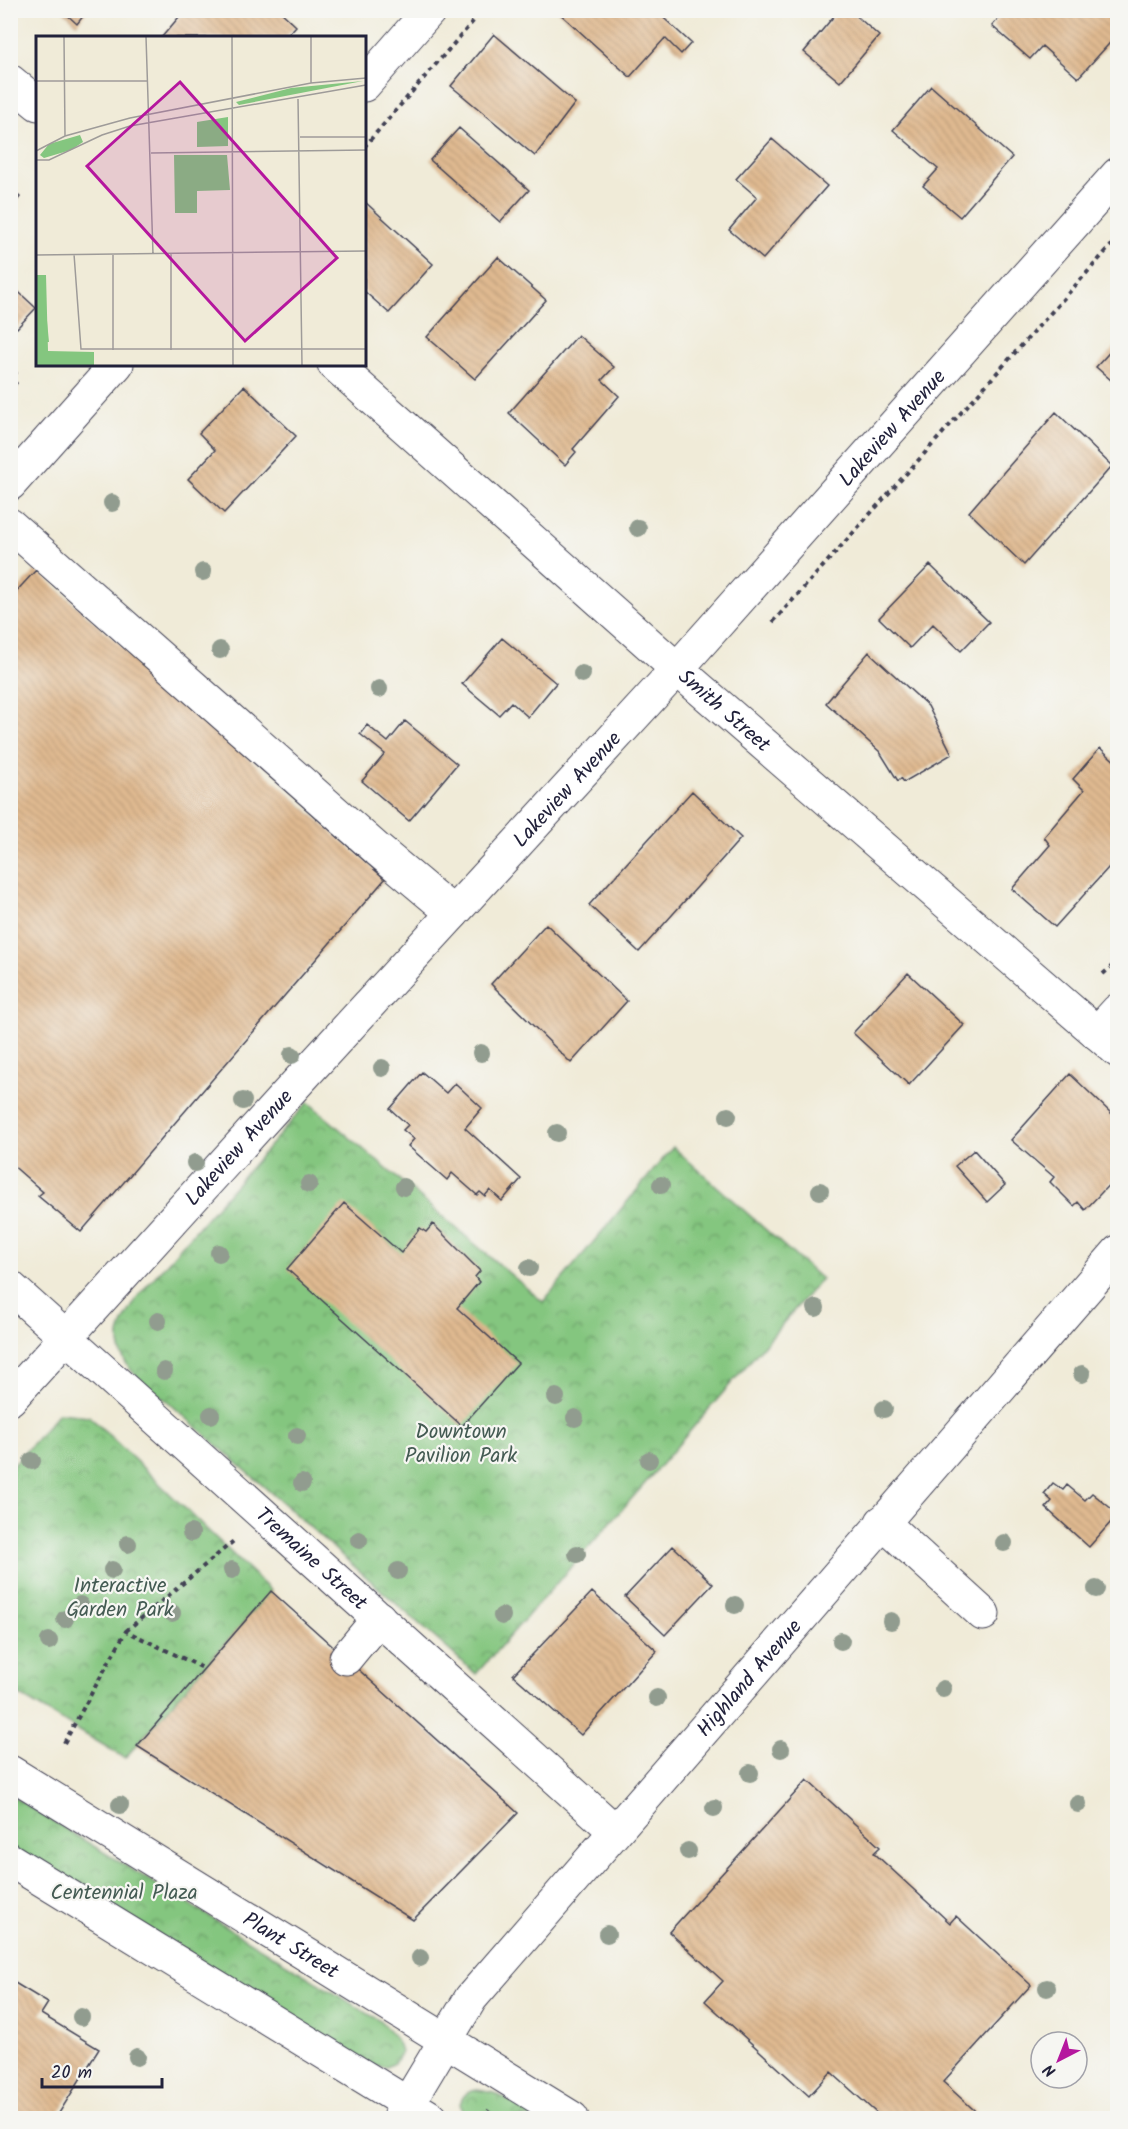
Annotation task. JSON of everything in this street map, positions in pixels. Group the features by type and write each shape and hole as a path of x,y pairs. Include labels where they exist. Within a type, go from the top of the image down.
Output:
{"street":[{"path":"366,83 430,10"},
{"path":"10,81 36,103"},
{"name":"Lakeview Avenue","path":"10,1400 677,669 1118,174"},
{"path":"10,484 115,366"},
{"name":"Smith Street","path":"336,366 677,669 1111,1031"},
{"path":"10,525 369,842 453,913"},
{"name":"Highland Avenue","path":"413,2114 447,2039 471,1998 1118,1252"},
{"name":"Tremaine Street","path":"10,1287 615,1831"},
{"path":"882,1522 983,1614"},
{"path":"346,1658 379,1618"},
{"name":"Plant Street","path":"10,1772 572,2118"},
{"path":"10,1860 413,2114"}],"path":[{"path":"366,145 483,10"},
{"path":"773,622 1118,238"},
{"path":"64,1743 126,1631 238,1538"},
{"path":"126,1631 204,1668"}],"green space":[{"name":"Downtown Pavilion Park","path":"308,1102 543,1302 673,1147 821,1279 641,1488 476,1674 142,1381 127,1365 119,1346 122,1326 138,1296"},
{"name":"Interactive Garden Park","path":"59,1413 89,1416 271,1591 125,1758 11,1690 11,1468"},
{"name":"Centennial Plaza","path":"10,1795 377,2019 392,2034 400,2047 401,2052 394,2063 386,2067 370,2065 11,1848"},
{"path":"478,2090 495,2093 540,2118 466,2118 460,2104 461,2101 466,2094"}],"building":[{"path":"62,10 88,10 77,24"},
{"path":"185,10 279,10 296,26 287,36 163,36"},
{"path":"556,10 655,10 691,43 681,54 665,38 630,77"},
{"path":"839,10 850,10 879,36 840,82 804,52"},
{"path":"1006,10 1118,10 1118,34 1078,78 1042,46 1030,59 992,26"},
{"path":"494,34 575,103 535,156 451,86"},
{"path":"931,86 1012,157 960,217 923,186 938,169 893,130"},
{"path":"459,128 529,190 500,222 430,160"},
{"path":"772,139 827,186 763,259 729,230 757,197 736,179"},
{"path":"10,188 20,197 10,209"},
{"path":"366,203 433,264 389,313 366,293"},
{"path":"498,257 546,300 475,379 427,337"},
{"path":"10,284 36,308 17,328 10,322"},
{"path":"578,335 614,367 602,380 619,396 573,449 576,452 565,465 509,413"},
{"path":"1118,343 1118,386 1096,367"},
{"path":"10,367 17,373 12,379 17,383 10,391"},
{"path":"244,386 296,436 224,513 188,479 215,450 199,433"},
{"path":"1056,412 1112,466 1024,565 969,512"},
{"path":"930,565 989,622 961,651 933,624 910,648 879,618"},
{"path":"36,570 385,879 81,1232 38,1196 43,1192 10,1163 10,598"},
{"path":"502,638 556,683 528,717 511,702 499,715 462,684"},
{"path":"869,652 928,706 952,754 904,782 901,778 898,781 880,752 826,703"},
{"path":"405,721 457,764 409,821 362,781 385,754 360,734 367,725 388,742"},
{"path":"1100,748 1118,764 1118,857 1055,927 1012,889 1050,845 1044,837 1084,790 1073,779"},
{"path":"692,791 741,838 639,952 589,905"},
{"path":"546,924 627,1001 571,1063 491,984"},
{"path":"908,973 964,1025 909,1085 853,1033"},
{"path":"422,1072 446,1093 455,1083 482,1108 465,1128 521,1179 502,1201 490,1190 485,1196 480,1192 477,1195 452,1173 447,1180 408,1146 414,1139 403,1130 408,1125 390,1109"},
{"path":"1070,1074 1112,1114 1114,1112 1118,1115 1118,1175 1085,1210 1078,1202 1074,1206 1050,1182 1054,1177 1011,1140"},
{"path":"974,1150 1005,1185 987,1202 955,1166"},
{"path":"344,1203 401,1253 420,1228 426,1232 433,1224 480,1271 475,1277 479,1282 457,1308 518,1363 462,1426 287,1269"},
{"path":"1053,1483 1063,1490 1067,1485 1085,1500 1092,1493 1118,1514 1089,1547 1046,1508 1052,1501 1044,1494"},
{"path":"673,1546 713,1584 665,1635 625,1597"},
{"path":"271,1591 518,1813 413,1920 137,1746"},
{"path":"592,1592 657,1651 581,1735 513,1675"},
{"path":"807,1780 880,1847 874,1853 950,1923 956,1916 1031,1985 943,2082 983,2118 882,2118 831,2072 809,2096 705,2001 723,1981 669,1932"},
{"path":"10,1980 48,2003 41,2014 99,2049 56,2118 10,2118"}]}
